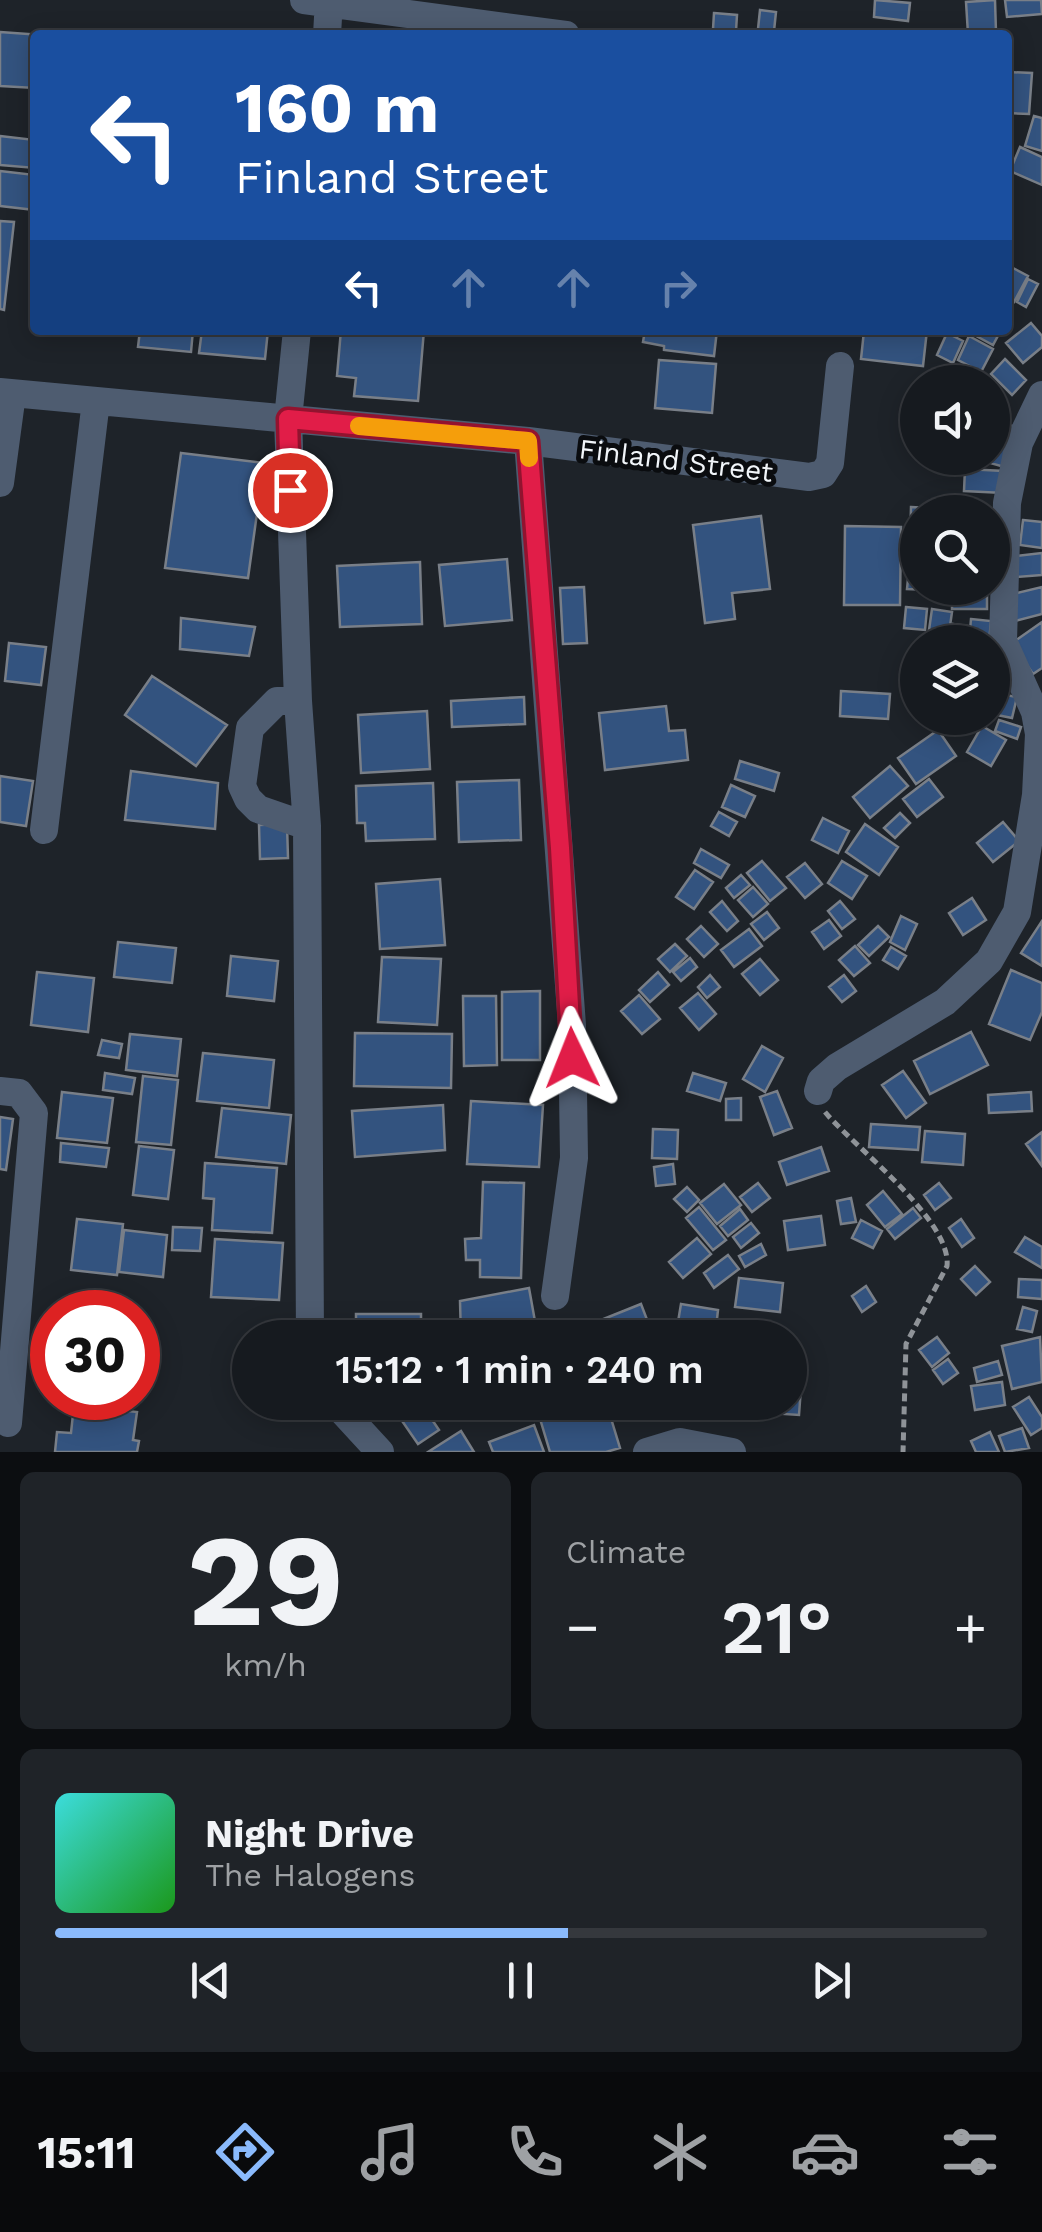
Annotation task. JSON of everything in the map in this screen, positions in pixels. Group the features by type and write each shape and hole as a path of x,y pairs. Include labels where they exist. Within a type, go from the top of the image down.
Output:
{"street":[{"path":"326,30 321,1 530,30"},
{"path":"296,335 288,419 298,702 308,826 310,1320"},
{"name":"Finland Street","path":"6,393 528,441 809,478 823,474 830,464 840,366"},
{"path":"0,484 6,393"},
{"path":"818,1091 821,1081 837,1067 945,1002 989,961 1017,912 1036,795 1039,734 1035,712 1003,641 1008,503 1020,443 1042,395"},
{"path":"44,830 96,402"},
{"path":"528,441 572,1026 574,1158 555,1296"},
{"path":"298,702 277,701 250,728 242,786 258,808 308,826"},
{"path":"0,1091 19,1093 34,1114 8,1423"},
{"path":"351,1420 380,1452"},
{"path":"647,1452 680,1442 732,1452"}],"path":[{"path":"818,1091 826,1113 892,1176 921,1212 948,1256 947,1266 906,1344 903,1452"}],"building":[{"path":"875,0 910,3 908,21 874,17"},
{"path":"995,0 996,30 968,30 966,2"},
{"path":"1005,0 1041,0 1042,14 1007,17"},
{"path":"760,10 776,12 774,30 758,29"},
{"path":"714,13 737,15 736,30 713,29"},
{"path":"0,32 30,34 30,88 0,86"},
{"path":"1012,72 1032,73 1029,114 1012,113"},
{"path":"1034,116 1042,118 1042,151 1025,146"},
{"path":"0,136 30,139 30,168 0,165"},
{"path":"1020,147 1042,157 1042,185 1012,172"},
{"path":"0,171 30,174 30,209 0,206"},
{"path":"0,221 14,222 4,310 0,309"},
{"path":"1012,270 1028,276 1014,302 1012,301"},
{"path":"1028,279 1038,284 1026,307 1017,302"},
{"path":"1031,323 1042,336 1042,347 1023,363 1006,343"},
{"path":"139,335 193,335 191,352 138,347"},
{"path":"201,335 267,335 265,359 199,353"},
{"path":"341,335 424,335 418,401 354,396 356,378 337,376"},
{"path":"644,335 716,335 714,356 664,350 664,346 643,342"},
{"path":"864,335 926,335 923,365 861,359"},
{"path":"946,335 963,341 953,363 937,355"},
{"path":"974,335 998,335 993,345"},
{"path":"969,336 993,349 985,365 968,365 958,360"},
{"path":"1005,359 1026,380 1012,395 1010,365 999,365"},
{"path":"659,360 716,364 712,413 655,408"},
{"path":"1010,425 1020,428 1010,461"},
{"path":"181,453 264,463 248,578 165,568"},
{"path":"965,475 1004,475 1003,493 964,491"},
{"path":"761,516 770,589 732,593 735,619 705,623 693,525"},
{"path":"1023,520 1042,522 1042,548 1020,545"},
{"path":"845,526 900,527 900,605 844,605"},
{"path":"1042,553 1042,575 1017,577 1016,556"},
{"path":"507,559 512,620 445,626 439,565"},
{"path":"420,562 422,624 340,627 337,566"},
{"path":"584,587 587,643 563,644 560,588"},
{"path":"1042,587 1042,614 1015,621 1010,595"},
{"path":"952,605 987,605 987,609 952,609"},
{"path":"906,607 927,609 925,625 904,625"},
{"path":"932,609 952,612 950,625 930,625"},
{"path":"181,618 255,627 249,656 180,649"},
{"path":"971,619 991,621 991,625 970,625"},
{"path":"1042,622 1042,668 1033,674 1012,643"},
{"path":"9,643 46,647 41,685 5,681"},
{"path":"152,676 227,725 196,766 125,715"},
{"path":"841,691 890,694 888,719 840,716"},
{"path":"1010,696 1017,697 1010,718"},
{"path":"524,697 525,724 452,727 451,701"},
{"path":"666,706 669,731 685,730 688,760 605,770 599,713"},
{"path":"427,711 430,769 361,773 358,715"},
{"path":"1010,724 1021,727 1017,739 1006,735 1010,735"},
{"path":"931,735 941,735 956,756 916,784 898,758"},
{"path":"977,735 997,735 1006,740 991,766 967,752"},
{"path":"740,761 779,773 774,791 735,779"},
{"path":"890,766 908,786 870,818 853,797"},
{"path":"131,771 218,783 215,829 125,820"},
{"path":"0,776 33,781 26,826 0,822"},
{"path":"929,779 943,797 917,817 903,799"},
{"path":"519,780 521,840 459,842 457,782"},
{"path":"433,783 435,839 366,841 365,823 357,823 356,786"},
{"path":"731,785 755,796 745,817 722,807"},
{"path":"719,812 737,822 729,836 711,826"},
{"path":"900,813 910,823 895,838 884,828"},
{"path":"823,818 849,831 838,853 812,840"},
{"path":"1003,822 1019,841 993,862 977,843"},
{"path":"287,824 288,858 260,859 259,825"},
{"path":"865,824 898,847 879,875 846,852"},
{"path":"701,849 729,865 721,878 694,863"},
{"path":"762,861 786,888 770,901 747,873"},
{"path":"842,861 867,876 852,899 828,883"},
{"path":"805,863 822,884 805,898 787,877"},
{"path":"695,870 713,882 694,909 676,897"},
{"path":"741,875 750,885 734,898 726,888"},
{"path":"440,879 445,945 380,949 376,884"},
{"path":"753,887 768,904 753,917 738,900"},
{"path":"972,898 986,920 963,935 949,913"},
{"path":"722,901 738,921 727,931 710,912"},
{"path":"840,901 855,919 842,929 828,911"},
{"path":"767,912 779,928 764,940 751,924"},
{"path":"901,916 917,924 905,950 890,942"},
{"path":"829,920 841,936 824,949 812,932"},
{"path":"1042,921 1042,966 1021,953"},
{"path":"701,926 718,944 704,957 687,939"},
{"path":"878,926 889,937 869,956 858,945"},
{"path":"749,929 762,946 734,967 721,950"},
{"path":"118,942 176,948 172,983 114,977"},
{"path":"675,944 687,956 670,972 658,959"},
{"path":"855,946 870,963 854,976 839,960"},
{"path":"891,947 906,956 898,969 883,960"},
{"path":"231,956 278,961 274,1001 227,996"},
{"path":"382,957 441,959 437,1025 378,1022"},
{"path":"690,958 697,967 681,981 673,972"},
{"path":"760,959 778,980 760,995 742,974"},
{"path":"1011,970 1042,983 1042,1012 1030,1040 989,1024"},
{"path":"37,972 94,978 88,1032 31,1025"},
{"path":"658,972 669,985 650,1002 639,990"},
{"path":"710,975 720,987 707,998 698,987"},
{"path":"844,975 856,991 842,1002 829,987"},
{"path":"540,991 540,1060 502,1060 502,992"},
{"path":"698,993 716,1014 699,1030 680,1008"},
{"path":"639,995 660,1019 642,1034 621,1011"},
{"path":"463,996 496,996 497,1065 464,1066"},
{"path":"971,1032 988,1065 930,1094 914,1061"},
{"path":"355,1033 452,1034 451,1088 354,1086"},
{"path":"130,1034 181,1039 177,1076 126,1070"},
{"path":"102,1040 122,1044 119,1058 98,1055"},
{"path":"762,1046 783,1058 765,1092 743,1079"},
{"path":"203,1053 274,1060 269,1108 197,1101"},
{"path":"903,1071 926,1103 906,1118 882,1085"},
{"path":"105,1073 135,1078 132,1094 103,1090"},
{"path":"693,1073 726,1083 720,1101 687,1091"},
{"path":"143,1076 178,1080 171,1145 136,1142"},
{"path":"777,1091 792,1128 774,1135 760,1097"},
{"path":"62,1092 113,1098 107,1143 57,1138"},
{"path":"1031,1092 1032,1111 989,1113 988,1095"},
{"path":"741,1098 741,1120 726,1120 726,1099"},
{"path":"471,1101 543,1105 539,1167 467,1164"},
{"path":"443,1105 445,1150 355,1157 352,1111"},
{"path":"222,1108 291,1115 286,1164 216,1157"},
{"path":"0,1117 13,1119 6,1170 0,1169"},
{"path":"871,1124 920,1127 918,1150 869,1147"},
{"path":"653,1129 678,1130 677,1159 652,1158"},
{"path":"925,1131 965,1134 963,1165 922,1162"},
{"path":"1042,1132 1042,1166 1026,1144"},
{"path":"61,1143 109,1148 106,1167 60,1162"},
{"path":"139,1146 174,1150 168,1199 133,1195"},
{"path":"821,1147 829,1171 787,1185 779,1162"},
{"path":"205,1163 277,1168 272,1233 212,1230 214,1199 203,1198"},
{"path":"673,1164 675,1184 656,1186 654,1167"},
{"path":"483,1182 524,1183 521,1278 480,1277 480,1260 466,1260 465,1239 481,1238"},
{"path":"758,1183 770,1198 752,1212 740,1197"},
{"path":"939,1183 951,1198 935,1210 924,1195"},
{"path":"724,1184 741,1205 717,1224 700,1203"},
{"path":"687,1187 699,1200 687,1212 674,1199"},
{"path":"883,1191 902,1214 885,1227 867,1205"},
{"path":"851,1198 856,1222 841,1224 837,1201"},
{"path":"699,1207 726,1240 713,1250 686,1218"},
{"path":"913,1208 921,1218 895,1239 887,1229"},
{"path":"740,1209 748,1220 728,1236 720,1226"},
{"path":"821,1216 825,1245 788,1250 784,1221"},
{"path":"77,1219 123,1224 117,1275 71,1270"},
{"path":"961,1219 974,1238 962,1247 949,1228"},
{"path":"861,1220 882,1231 873,1248 852,1238"},
{"path":"751,1223 759,1233 741,1248 733,1237"},
{"path":"173,1227 202,1228 200,1251 172,1250"},
{"path":"124,1230 167,1235 163,1277 119,1272"},
{"path":"1025,1237 1042,1247 1042,1268 1015,1252"},
{"path":"697,1238 711,1254 683,1278 669,1262"},
{"path":"215,1239 283,1243 279,1300 211,1297"},
{"path":"761,1244 766,1255 745,1267 739,1256"},
{"path":"728,1255 739,1269 714,1288 704,1273"},
{"path":"975,1266 990,1282 976,1295 961,1279"},
{"path":"739,1278 783,1283 780,1312 735,1307"},
{"path":"1019,1279 1042,1280 1042,1299 1018,1297"},
{"path":"866,1286 876,1302 862,1312 852,1296"},
{"path":"529,1288 535,1320 461,1320 460,1301"},
{"path":"641,1304 647,1320 601,1320"},
{"path":"681,1304 718,1310 717,1320 678,1320"},
{"path":"1023,1307 1037,1311 1032,1332 1017,1329"},
{"path":"356,1314 421,1314 421,1320 356,1320"},
{"path":"937,1337 949,1353 932,1367 919,1350"},
{"path":"1040,1337 1042,1382 1012,1389 1002,1346"},
{"path":"948,1359 958,1373 943,1384 933,1370"},
{"path":"998,1361 1002,1375 977,1382 974,1368"},
{"path":"1002,1382 1005,1405 975,1410 971,1386"},
{"path":"1029,1397 1042,1417 1042,1428 1031,1435 1013,1407"},
{"path":"72,1420 136,1420 133,1440 139,1441 137,1452 55,1452 57,1432 71,1433"},
{"path":"401,1420 432,1420 439,1430 418,1444"},
{"path":"540,1420 611,1420 620,1448 606,1452 550,1452"},
{"path":"534,1425 544,1452 493,1452 489,1442"},
{"path":"1022,1428 1029,1448 1005,1452 999,1436"},
{"path":"461,1431 474,1452 428,1452"},
{"path":"990,1432 999,1452 976,1452 971,1441"}],"slow traffic":[{"path":"359,426 528,441 529,458"}],"route":[{"path":"290,490 288,419 528,441 572,1058"}]}
